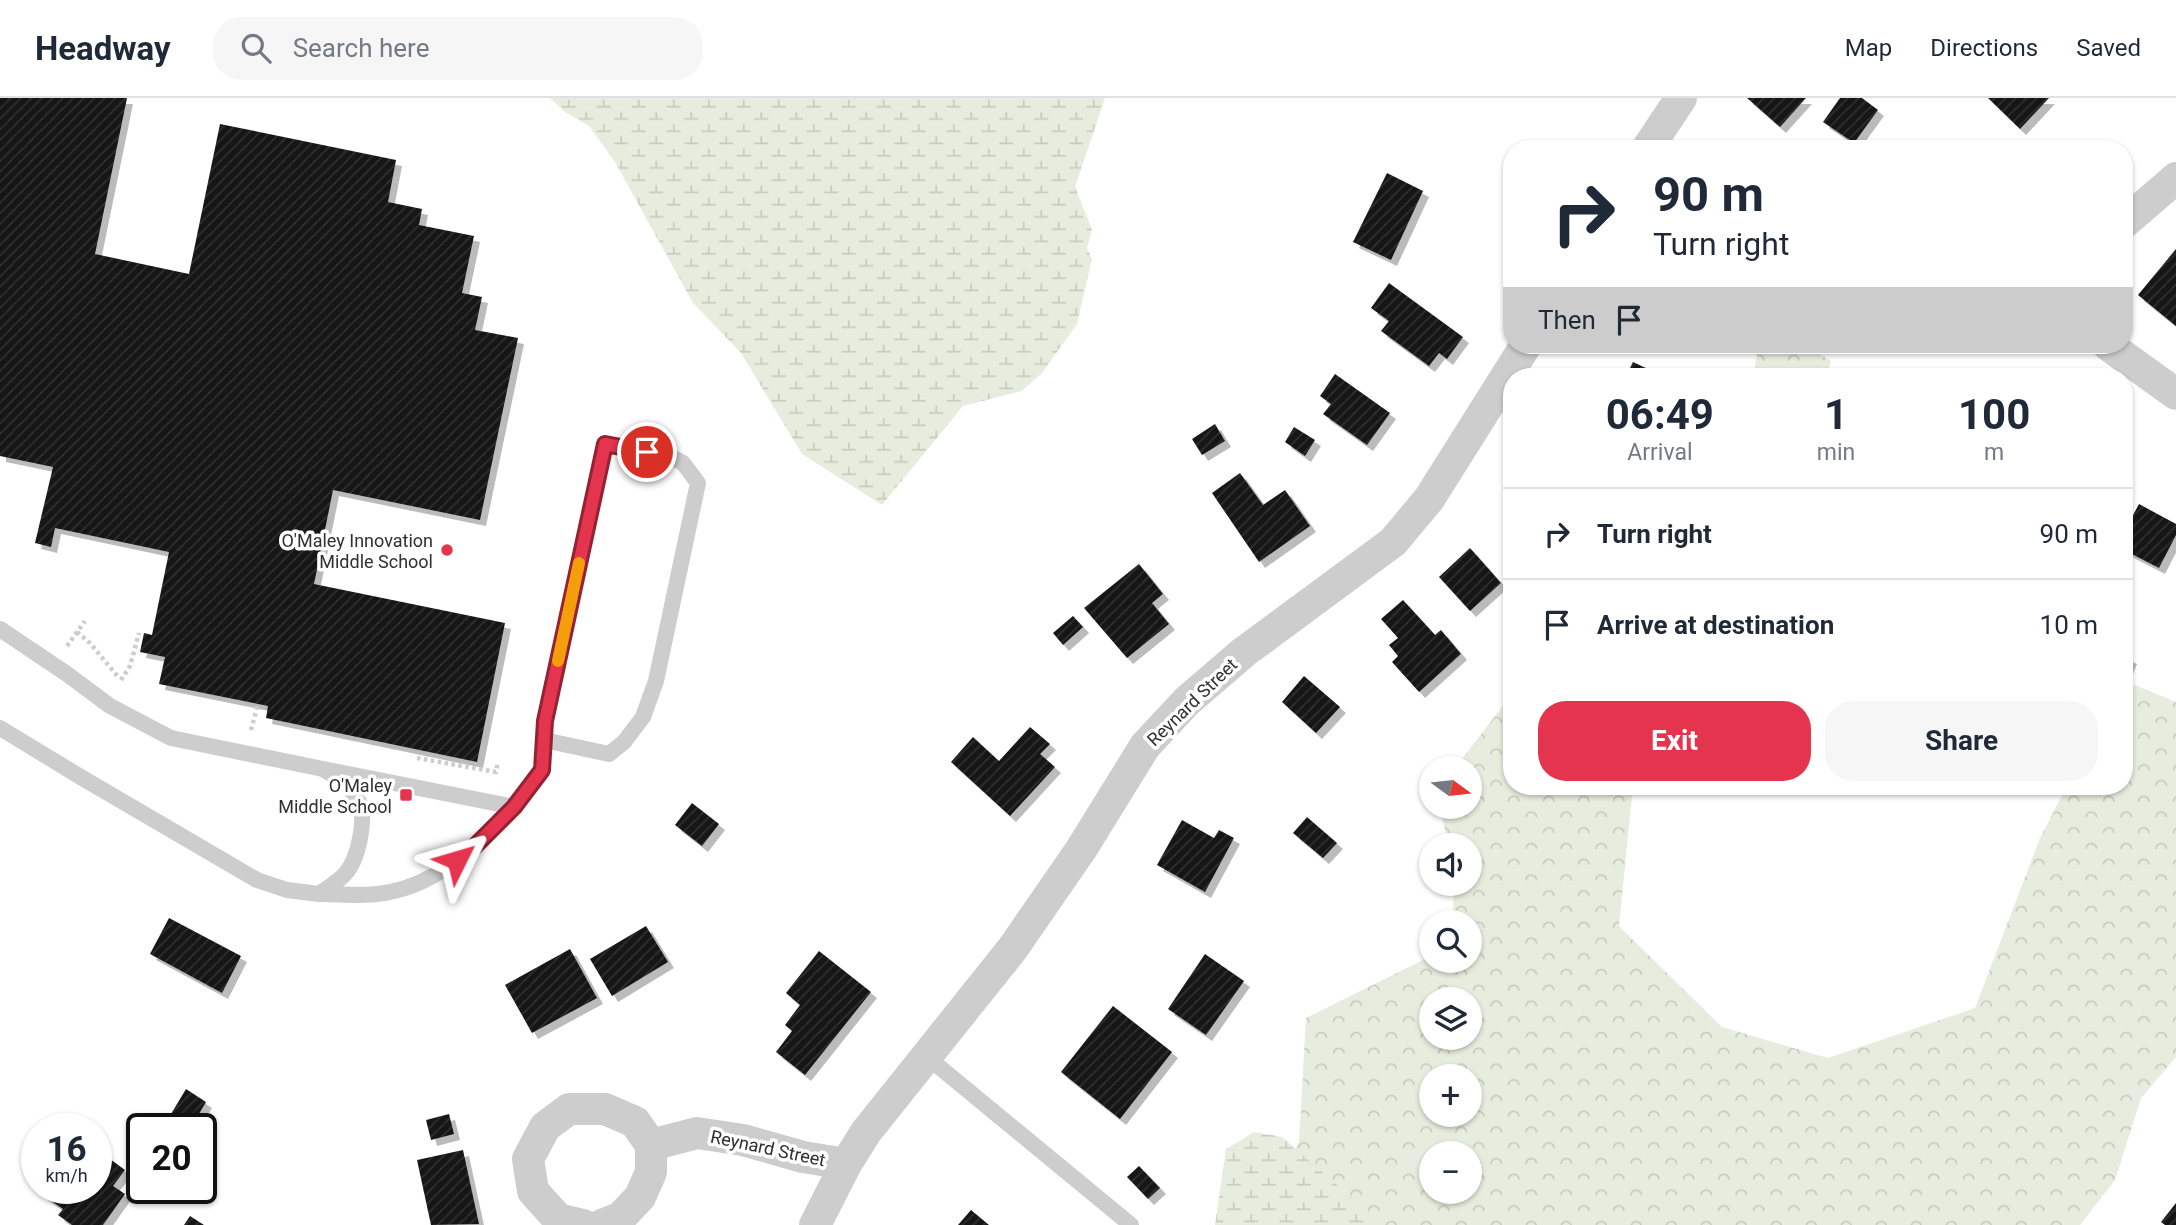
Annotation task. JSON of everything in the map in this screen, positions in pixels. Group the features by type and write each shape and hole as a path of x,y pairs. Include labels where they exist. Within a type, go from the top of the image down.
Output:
{"street":[{"path":"1653,140 1681,98"},
{"path":"2133,215 2176,178"},
{"path":"2120,354 2176,394"},
{"name":"Reynard Street","path":"816,1225 846,1164 890,1099 1013,948 1082,848 1145,746 1187,701 1244,652 1393,542 1429,499 1503,382"},
{"path":"583,1225 558,1219 533,1191 528,1159 545,1128 569,1109 605,1109 635,1122 651,1145 650,1172 640,1197 620,1219 601,1225"},
{"name":"Reynard Street","path":"651,1145 698,1133 743,1140 803,1157 846,1164"}],"lane":[{"path":"0,727 257,880 287,890 319,894 391,892 425,879 470,851 514,807 542,770 545,721 605,444 668,455 683,463 698,483 656,681 643,717 624,742 609,754 544,740"},
{"path":"0,629 110,706 171,738 514,807"},
{"path":"319,894 346,873 359,846 362,823 359,803 337,777 323,769"},
{"path":"926,1056 1131,1225"}],"path":[{"path":"77,632 126,685"},
{"path":"121,680 130,666 139,633"},
{"path":"239,727 264,732"},
{"path":"411,757 496,772 498,762"}],"green space":[{"path":"550,98 1105,98 1075,187 1092,230 1087,248 1092,259 1077,324 1042,373 1022,391 963,406 882,505 802,454 741,353 693,303 615,162 589,126 565,112"},
{"path":"1757,354 1819,354 1831,361 1829,368 1755,368"},
{"path":"2135,685 2176,702 2176,1057 2141,1098 2115,1180 2080,1225 1238,1225 1299,1143 1306,1018 1419,962 1419,973 1482,973 1482,910 1453,910 1454,896 1482,896 1482,833 1445,833 1443,819 1482,819 1482,756 1464,756 1503,706 1503,795 1632,795 1619,926 1722,1027 1828,1058 1975,1008 2040,838 2062,795 2133,795 2133,687"},
{"path":"1254,1132 1282,1137 1383,1225 1215,1225 1226,1149"}],"building":[{"path":"0,98 127,98 95,254 189,274 220,124 396,160 388,202 422,209 419,225 474,236 462,293 482,297 475,330 518,338 480,520 333,490 314,584 505,623 477,762 266,718 268,706 159,684 165,657 140,652 144,633 152,635 169,552 55,528 51,547 35,543 53,467 0,456"},
{"path":"1747,98 1806,98 1780,127"},
{"path":"1840,98 1862,98 1878,110 1856,140 1850,140 1823,122"},
{"path":"1988,98 2049,98 2020,129"},
{"path":"1387,173 1423,191 1391,260 1353,242"},
{"path":"2176,249 2176,326 2138,295"},
{"path":"1389,283 1463,337 1447,359 1439,353 1429,366 1381,331 1389,321 1371,308"},
{"path":"1633,362 1646,368 1630,368"},
{"path":"1335,374 1390,413 1367,445 1323,414 1331,404 1320,396"},
{"path":"1215,424 1225,441 1202,455 1192,439"},
{"path":"1294,427 1315,440 1305,456 1285,442"},
{"path":"1240,473 1263,505 1285,490 1310,526 1259,562 1212,493"},
{"path":"2139,504 2176,524 2176,535 2159,568 2133,555 2133,515"},
{"path":"1470,548 1501,583 1470,611 1439,577"},
{"path":"1139,564 1163,594 1152,603 1169,624 1127,658 1084,608"},
{"path":"1403,600 1435,635 1441,630 1461,654 1419,692 1392,662 1398,656 1389,645 1398,638 1381,619"},
{"path":"1073,616 1083,627 1063,645 1053,633"},
{"path":"1304,676 1340,707 1316,733 1282,702"},
{"path":"1030,727 1050,744 1040,754 1055,767 1010,816 951,762 973,737 999,761"},
{"path":"692,803 719,824 702,846 675,825"},
{"path":"1307,817 1337,843 1323,858 1293,833"},
{"path":"1182,820 1214,838 1219,830 1234,838 1205,892 1157,865"},
{"path":"169,918 241,956 222,993 150,954"},
{"path":"646,926 668,962 612,996 590,959"},
{"path":"570,949 597,998 532,1033 505,985"},
{"path":"819,951 871,992 805,1075 776,1052 792,1031 785,1025 800,1005 786,993"},
{"path":"1205,954 1244,981 1206,1035 1168,1009"},
{"path":"1113,1006 1172,1052 1120,1119 1061,1072"},
{"path":"186,1089 206,1102 199,1113 172,1113"},
{"path":"449,1114 454,1134 431,1140 426,1120"},
{"path":"463,1150 479,1224 431,1225 417,1160"},
{"path":"112,1160 125,1170 113,1186 125,1194 103,1225 72,1225 58,1215 63,1209 56,1204 112,1204"},
{"path":"1139,1166 1160,1188 1148,1199 1127,1177"},
{"path":"2176,1203 2176,1225 2165,1225 2161,1222"},
{"path":"971,1210 989,1225 958,1225"},
{"path":"190,1216 204,1225 184,1225"}],"slow traffic":[{"path":"558,661 579,563"}],"place":[{"name":"O'Maley Innovation Middle School","path":"447,550"},
{"name":"O'Maley Middle School","path":"406,795"}],"route":[{"path":"457,860 470,851 514,807 542,770 545,721 605,444 647,452"}]}
